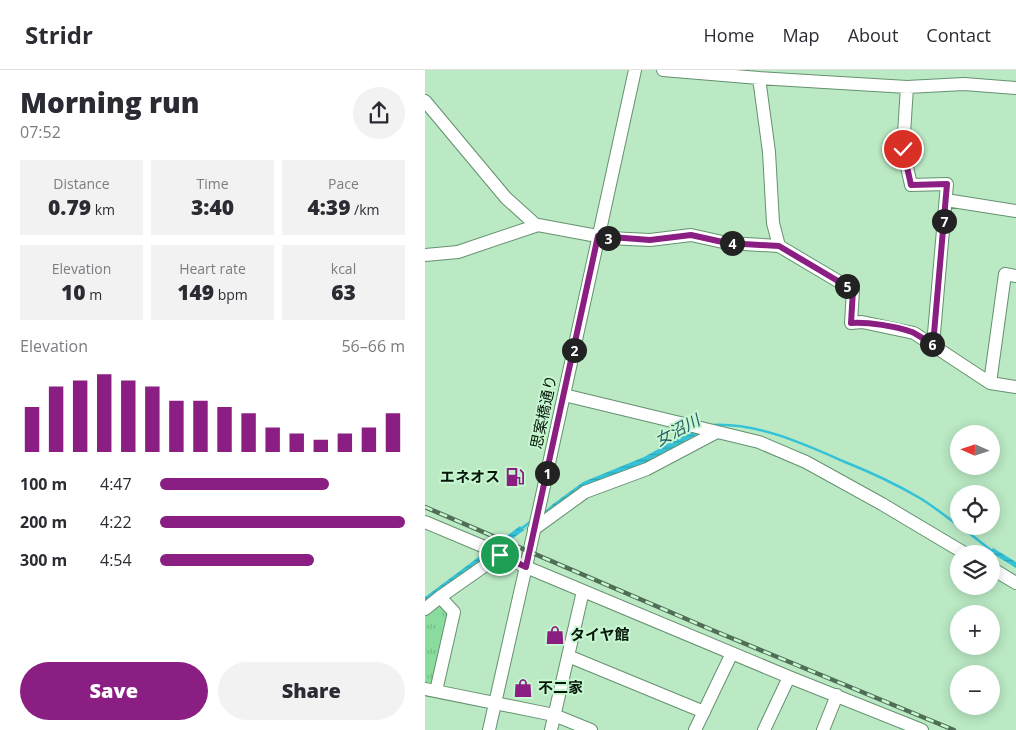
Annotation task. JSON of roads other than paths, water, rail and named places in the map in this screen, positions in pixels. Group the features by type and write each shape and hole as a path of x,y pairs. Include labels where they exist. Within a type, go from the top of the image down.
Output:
{"street":[{"name":"思案橋通り","path":"489,730 635,70"},
{"path":"663,70 907,87 964,84 1016,88"},
{"path":"759,78 769,152 773,223 779,246"},
{"path":"907,87 903,149 911,185 947,184 933,345"},
{"path":"425,101 506,198 535,225"},
{"path":"946,200 1016,211"},
{"path":"425,255 458,252 535,225 598,236 650,240 691,235 727,243 779,246 853,290 851,323 862,322 914,333 990,383 1016,387"},
{"path":"990,383 1005,274 1016,276"},
{"path":"564,395 759,442 806,462 951,545"},
{"path":"535,526 585,492 647,469 713,431"},
{"path":"425,522 583,591 789,677 837,695 895,725 921,730"},
{"path":"425,609 494,552"},
{"path":"1000,573 1016,583"},
{"path":"551,730 583,591"},
{"path":"440,597 454,612 431,690 554,715 591,730"},
{"path":"697,729 732,653"},
{"path":"568,656 704,712"},
{"path":"764,730 789,677"},
{"path":"823,730 837,695"}],"water":[{"path":"707,422 709,428 647,462 585,487 464,573 425,604 425,597 520,526 524,530 553,504 583,482 644,457"},
{"path":"1000,552 1016,562 1016,568 1000,558"}],"waterway":[{"name":"女沼川","path":"713,425 747,427 781,436 814,448 900,487 950,520"},
{"name":"女沼川","path":"521,529 530,522"},
{"name":"女沼川","path":"972,535 984,545"}],"railway":[{"path":"425,507 712,630 954,730"}],"place":[{"name":"エネオス","path":"515,477"},
{"name":"タイヤ館","path":"555,635"},
{"name":"不二家","path":"523,688"}]}
